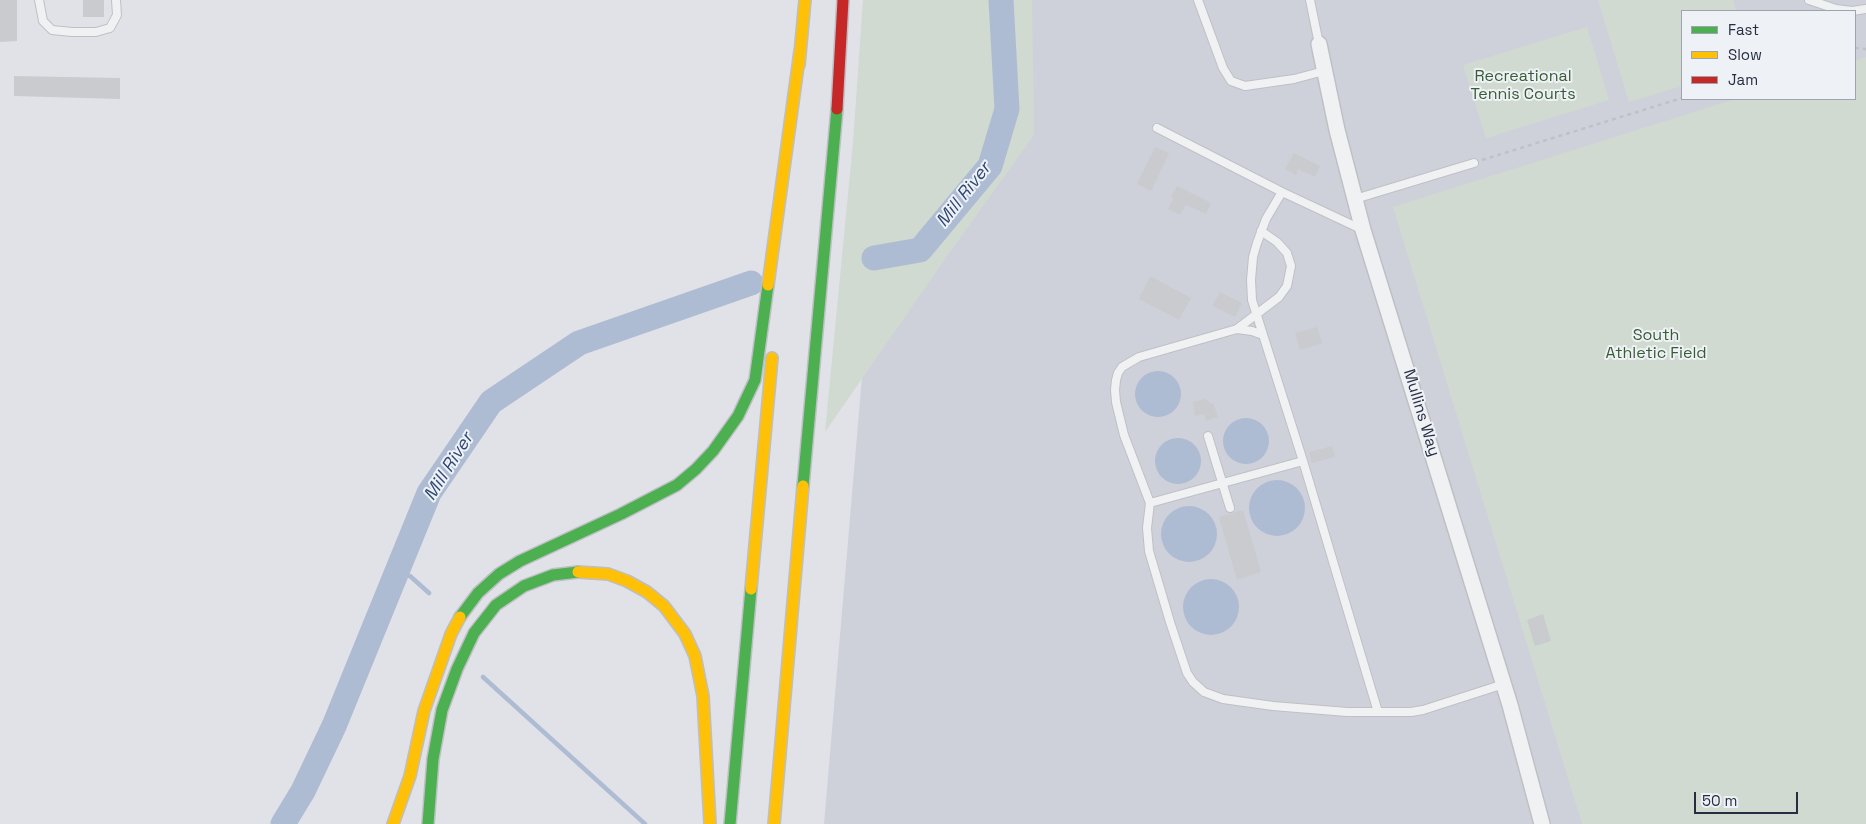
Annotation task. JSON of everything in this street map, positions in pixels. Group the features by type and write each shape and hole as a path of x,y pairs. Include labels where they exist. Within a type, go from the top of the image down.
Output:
{"main road":[{"path":"776,315 805,0"},
{"path":"774,824 836,122 843,0"},
{"path":"393,824 410,776 424,711 448,643 459,619 478,593 499,574 520,561 621,514 677,484 696,469 713,451 738,416 755,380 800,51"},
{"path":"730,824 745,637 773,344"},
{"path":"428,824 438,729 449,689 469,643 488,613 515,591 543,578 573,572 599,573 627,581 655,598 679,624 690,645 698,669 703,696 710,824"},
{"path":"432,772 438,824"},
{"path":"407,814 410,776"}],"street":[{"name":"Mullins Way","path":"1319,44 1337,130 1363,230 1504,684 1542,824"}],"lane":[{"path":"40,0 43,21 52,30 72,32 96,32 110,28 117,15 116,0"},
{"path":"1198,0 1223,68 1231,81 1245,86 1294,79 1324,71"},
{"name":"Mullins Way","path":"1310,0 1319,44"},
{"path":"1809,0 1844,10"},
{"path":"1156,128 1282,192 1363,230"},
{"path":"1355,198 1474,163"},
{"path":"1282,192 1261,231 1253,257 1252,300 1303,460 1378,712"},
{"path":"1261,231 1277,242 1287,253 1290,266 1287,286 1278,297 1237,329 1139,357 1128,363 1118,373 1114,390 1124,435 1150,503 1147,528 1149,551 1184,665 1190,678 1200,689 1212,696 1233,701 1347,712 1411,712 1423,710 1504,684"},
{"path":"1237,329 1264,335"},
{"path":"1208,436 1230,508"},
{"path":"1150,503 1303,460"}],"path":[{"path":"1474,163 1681,98"}],"shaded area":[{"path":"894,0 1866,0 1866,824 824,824"}],"green space":[{"path":"863,0 1032,0 1034,135 825,432 853,142"},
{"path":"1598,0 1733,0 1736,10 1681,10 1681,86 1629,102"},
{"name":"Recreational Tennis Courts","path":"1587,27 1609,100 1486,138 1463,65"},
{"name":"South Athletic Field","path":"1866,57 1866,824 1582,824 1393,207 1732,100 1856,100 1856,61"}],"water":[{"path":"1158,371 1171,375 1177,381 1181,394 1177,407 1171,413 1158,417 1145,413 1139,407 1135,394 1139,381 1145,375"},
{"path":"1242,418 1250,418 1259,422 1265,428 1269,441 1265,454 1259,460 1250,464 1242,464 1233,460 1227,454 1223,445 1223,437 1227,428 1233,422"},
{"path":"1174,438 1182,438 1191,442 1197,448 1201,461 1197,474 1191,480 1182,484 1174,484 1165,480 1159,474 1155,465 1155,457 1159,448 1165,442"},
{"path":"1277,480 1288,482 1297,488 1303,497 1305,508 1303,519 1297,528 1288,534 1277,536 1266,534 1257,528 1251,519 1249,508 1251,497 1257,488 1266,482"},
{"path":"1189,506 1200,508 1209,514 1215,523 1217,534 1215,545 1209,554 1200,560 1189,562 1178,560 1169,554 1163,545 1161,534 1163,523 1169,514 1178,508"},
{"path":"1211,579 1222,581 1231,587 1237,596 1239,607 1237,618 1231,627 1222,633 1211,635 1200,633 1191,627 1185,618 1183,607 1185,596 1191,587 1200,581"}],"building":[{"path":"0,0 17,0 17,41 0,42"},
{"path":"83,0 104,0 104,17 83,17"},
{"path":"14,76 120,78 120,99 14,96"},
{"path":"1155,147 1169,153 1151,191 1137,184"},
{"path":"1294,153 1320,166 1315,177 1298,169 1296,175 1285,169"},
{"path":"1177,186 1211,203 1206,214 1186,205 1180,215 1168,209 1173,199 1171,197"},
{"path":"1150,276 1191,298 1179,320 1139,299"},
{"path":"1220,292 1242,303 1235,317 1212,306"},
{"path":"1317,327 1322,343 1300,350 1295,333"},
{"path":"1205,399 1214,405 1218,417 1206,421 1204,414 1195,416 1193,402"},
{"path":"1332,446 1335,457 1312,463 1309,452"},
{"path":"1243,510 1261,572 1237,580 1219,517"},
{"path":"1543,614 1551,641 1535,646 1527,620"}],"waterway":[{"name":"Mill River","path":"874,258 920,250 990,166 1007,109 1001,0"},
{"name":"Mill River","path":"283,824 303,791 334,726 429,493 491,402 579,343 751,283"},
{"path":"395,574 410,576 429,593"},
{"path":"483,677 645,824"}],"traffic: fast":[{"path":"803,486 837,109"},
{"path":"460,617 478,593 499,574 520,561 621,514 677,485 713,451 738,416 755,380 768,285"},
{"path":"428,824 433,759 442,710 457,669 474,633 496,605 524,586 553,575 578,572"},
{"path":"730,824 751,589"}],"traffic: slow":[{"path":"799,65 805,0"},
{"path":"768,285 800,51"},
{"path":"751,589 772,358"},
{"path":"774,824 803,486"},
{"path":"578,572 608,574 627,581 647,592 664,606 685,634 695,656 703,696 710,824"},
{"path":"393,824 410,776 424,711 451,634 460,617"}],"traffic: jam":[{"path":"837,109 843,0"}]}
